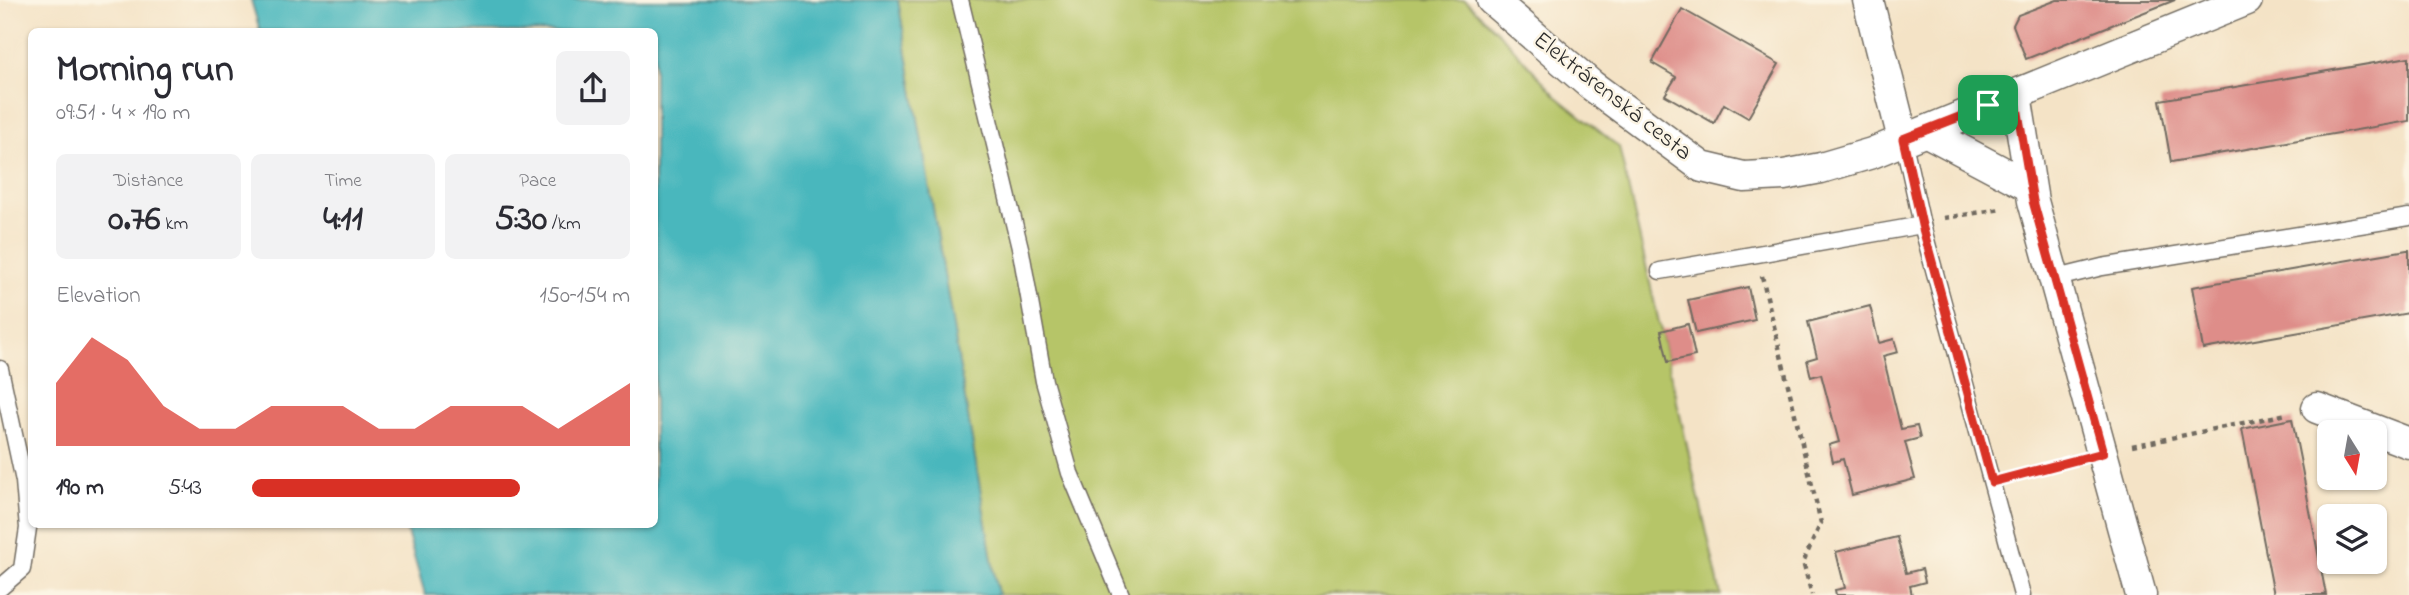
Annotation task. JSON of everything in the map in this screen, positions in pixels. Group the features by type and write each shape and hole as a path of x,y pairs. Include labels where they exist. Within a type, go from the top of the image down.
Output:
{"street":[{"name":"Elektrárenská cesta","path":"1492,0 1591,85 1702,167 1744,177 1784,175 1821,168 1872,153 2247,0"},
{"path":"1868,0 1915,135 2019,197"},
{"path":"2015,95 2019,197 2053,279 2141,595"},
{"path":"2317,408 2409,443"}],"lane":[{"path":"960,0 1021,251 1044,381 1070,473 1121,595"},
{"path":"1915,135 1922,225 2022,595"},
{"path":"2053,279 2102,267 2409,217"},
{"path":"1660,271 1922,225"},
{"path":"0,369 24,481 28,528 22,569 0,588"}],"path":[{"path":"1938,219 2019,197"},
{"path":"1757,254 1821,523 1803,562 1812,595"},
{"path":"1992,482 2156,439 2317,408"}],"green space":[{"path":"898,0 1465,0 1507,41 1556,96 1619,147 1721,595 998,595"}],"water":[{"path":"251,0 898,0 998,595 425,595 406,528 658,528 658,28 259,28"}],"building":[{"path":"2057,0 2175,0 2026,59 2013,25 2018,15"},
{"path":"1682,9 1779,64 1748,118 1724,104 1714,123 1665,95 1676,77 1652,63"},
{"path":"2409,57 2409,121 2171,162 2160,100"},
{"path":"2409,250 2409,313 2203,349 2192,287"},
{"path":"1748,287 1755,320 1696,333 1688,300"},
{"path":"1870,306 1879,343 1894,339 1898,352 1883,356 1901,429 1917,426 1920,438 1905,442 1915,479 1852,495 1843,459 1833,462 1829,445 1839,442 1821,374 1811,377 1807,360 1817,357 1808,322"},
{"path":"1688,324 1695,356 1668,362 1661,331"},
{"path":"2292,419 2317,548 2317,574 2322,574 2326,595 2274,595 2242,429"},
{"path":"1897,537 1906,573 1922,569 1925,582 1910,586 1912,595 1836,595 1835,590 1845,588 1836,552"}],"route":[{"path":"2015,95 2029,186 2103,453 1992,482 1922,225 1903,139 1927,132 1988,105 2015,95"}]}
